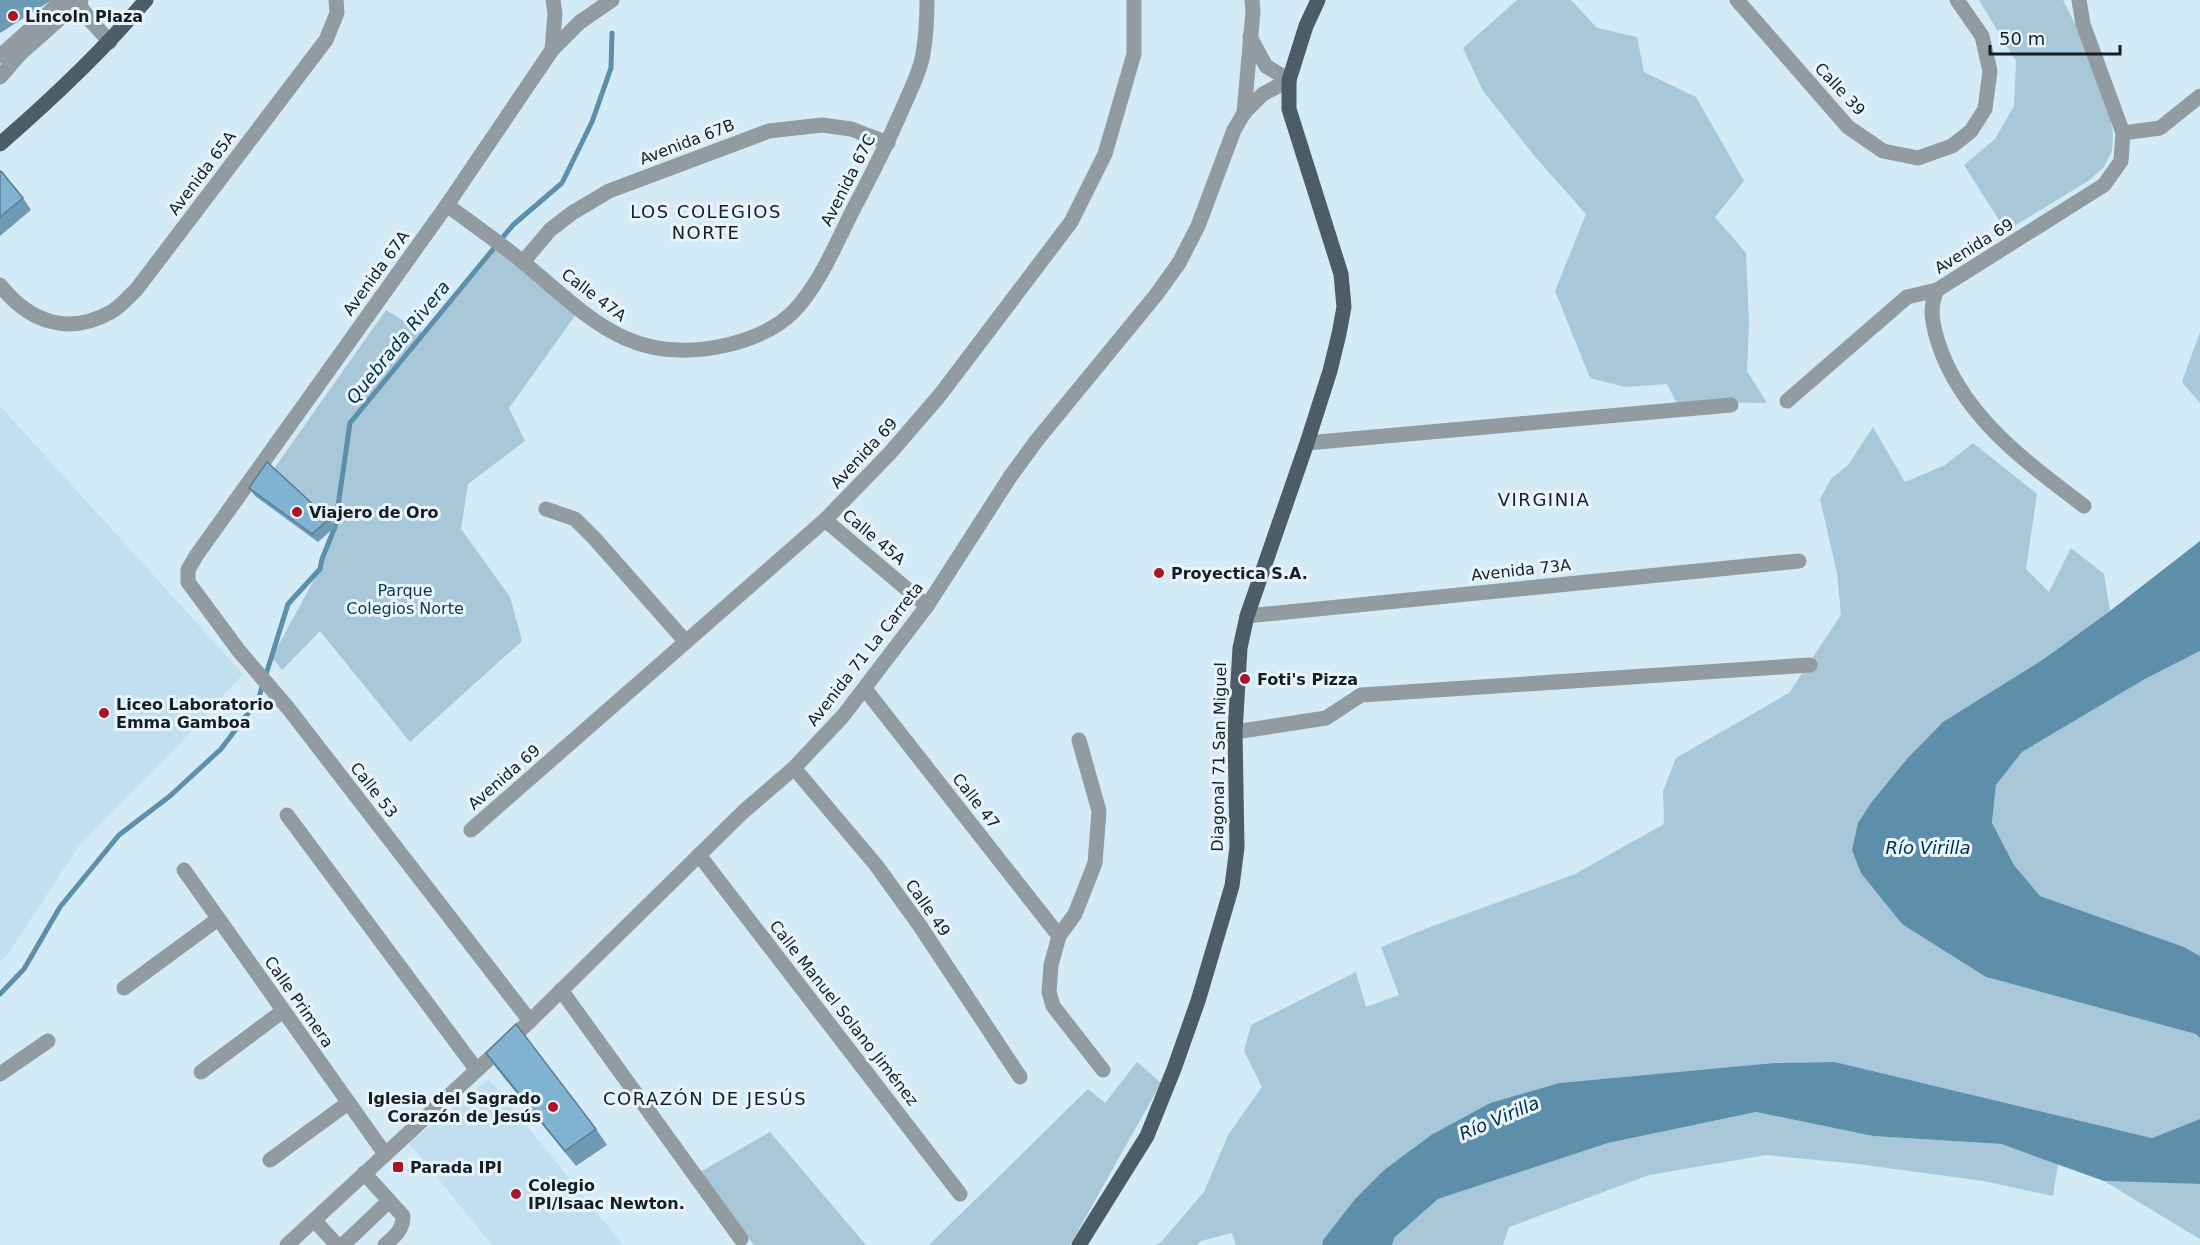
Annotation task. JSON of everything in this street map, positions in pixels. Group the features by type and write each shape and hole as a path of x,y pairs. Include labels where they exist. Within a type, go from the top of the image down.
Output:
{"main road":[{"path":"0,144 42,108 110,42 146,0"},
{"name":"Diagonal 71 San Miguel","path":"1079,1245 1146,1136 1174,1069 1198,1000 1232,886 1237,848 1234,732 1240,648 1247,616 1330,371 1344,307 1341,274 1290,109 1289,80 1306,26 1318,0"}],"street":[{"name":"Avenida 65A","path":"0,285 10,298 31,315 57,324 85,324 113,311 136,291 326,40 337,13 336,0"},
{"path":"552,50 555,13 553,0"},
{"name":"Avenida 67A","path":"188,582 188,570 196,556 447,205 552,50 580,22 612,0"},
{"name":"Avenida 67C","path":"743,341 767,331 795,310 815,282 888,143 912,88 923,56 927,0"},
{"name":"Avenida 69","path":"471,830 825,520 890,453 940,395 1071,222 1105,154 1134,54 1134,0"},
{"path":"1244,113 1252,0"},
{"name":"Calle 39","path":"1737,0 1848,127 1883,151 1918,158 1952,146 1971,131 1985,109 1990,71 1982,36 1957,0"},
{"path":"2079,0 2083,24 2123,133 2160,128 2200,96"},
{"path":"74,1 110,42"},
{"path":"0,56 74,1"},
{"path":"0,76 74,1"},
{"path":"1250,37 1266,66 1289,80"},
{"name":"Avenida 71 La Carreta","path":"287,1245 530,1020 743,812 794,768 843,717 927,606 1010,477 1037,440 1156,295 1179,263 1198,226 1234,130 1244,113 1263,94 1289,80"},
{"name":"Avenida 67B","path":"523,262 550,230 609,191 769,131 822,125 851,129 888,143"},
{"name":"Avenida 69","path":"1787,401 1907,297 1937,290 2104,185 2121,161 2124,147 2123,133"},
{"name":"Calle 47A","path":"447,205 523,262 594,322 624,339 676,350 711,349 743,341"},
{"path":"1937,290 1932,301 1931,319 1942,354 1958,388 1997,436 2085,506"},
{"path":"1307,443 1731,405"},
{"path":"546,509 575,519 595,538 686,642"},
{"name":"Calle 45A","path":"825,520 927,606"},
{"name":"Avenida 73A","path":"1247,616 1799,561"},
{"name":"Calle 53","path":"188,582 239,651 288,708 530,1020"},
{"path":"1234,732 1326,718 1361,695 1810,665"},
{"name":"Calle 47","path":"865,688 1059,936"},
{"path":"1079,740 1099,811 1095,863 1075,914 1059,936 1051,965 1049,993 1053,1006 1103,1070"},
{"name":"Calle 49","path":"794,768 876,866 920,926 1020,1077"},
{"path":"287,815 476,1069"},
{"name":"Calle Manuel Solano Jiménez","path":"699,855 960,1194"},
{"name":"Calle Primera","path":"184,870 384,1154"},
{"path":"124,988 218,919"},
{"path":"561,990 741,1239"},
{"path":"201,1072 283,1011"},
{"path":"0,1074 48,1041"},
{"path":"270,1160 348,1103"},
{"path":"364,1173 403,1216 403,1224 398,1233 385,1245"},
{"path":"343,1245 389,1201"},
{"path":"314,1220 336,1245"}],"shaded area":[{"name":"Liceo Laboratorio Emma Gamboa","path":"0,406 243,674 171,753 78,847 9,952 0,962"},
{"name":"Colegio IPI/Isaac Newton.","path":"489,1079 623,1245 492,1245 409,1143"}],"green space":[{"path":"1517,0 1571,0 1597,28 1637,37 1644,72 1696,97 1744,181 1715,217 1746,253 1749,323 1747,371 1767,403 1676,402 1667,384 1625,387 1590,378 1555,291 1586,214 1537,159 1483,91 1463,48"},
{"path":"1979,0 2063,0 2088,50 2110,116 2113,134 2112,151 2104,167 2088,181 2006,231 1964,165 1995,139 2014,106 2016,61"},
{"name":"Parque Colegios Norte","path":"494,245 579,310 509,408 525,441 468,484 461,529 510,597 522,641 410,742 320,631 282,670 272,657 320,569 335,527 273,470 386,310 423,333"},
{"path":"2200,332 2200,403 2182,382"},
{"path":"1873,427 1905,482 1945,465 1973,443 2037,494 2026,569 2049,592 2071,548 2104,574 2110,611 1906,760 1858,823 1986,977 2197,1034 2200,1038 2200,1119 2152,1138 1835,1062 1774,1063 1559,1083 1490,1103 1431,1135 1384,1170 1355,1199 1323,1240 1322,1245 1236,1245 1232,1233 1201,1241 1197,1245 1156,1245 1204,1192 1228,1135 1262,1087 1244,1051 1251,1025 1356,972 1366,1007 1399,995 1381,947 1575,874 1664,824 1663,791 1676,758 1789,693 1841,615 1837,573 1820,499 1831,479 1848,465"},
{"path":"2200,651 2200,956 2184,947 2040,896 2014,865 1992,824 1996,785 2022,752 2145,679"},
{"path":"1137,1062 1161,1083 1070,1245 929,1245 1088,1089 1105,1103"},
{"path":"1756,1112 1873,1136 2001,1144 2058,1164 2053,1196 1983,1181 1858,1164 1766,1155 1649,1175 1509,1227 1503,1245 1392,1245 1394,1238 1438,1199 1608,1143"},
{"path":"770,1132 866,1245 754,1245 700,1172"},
{"path":"2104,1181 2200,1184 2200,1239"}],"water":[{"name":"Río Virilla","path":"2200,541 2200,651 2145,679 2022,752 1996,785 1992,823 2014,865 2040,896 2184,947 2200,956 2200,1038 2196,1034 1986,977 1902,924 1861,873 1852,850 1858,823 1871,803 1906,760 1943,722 2041,661"},
{"name":"Río Virilla","path":"1835,1062 2152,1138 2200,1119 2200,1184 2104,1181 2001,1144 1873,1136 1756,1112 1608,1143 1438,1199 1394,1238 1392,1245 1322,1245 1323,1240 1355,1199 1384,1170 1431,1135 1490,1103 1559,1083 1774,1063"}],"building":[{"path":"0,172 23,198 0,217"},
{"name":"Viajero de Oro","path":"267,462 329,519 312,534 249,488"},
{"name":"Iglesia del Sagrado Corazón de Jesús","path":"516,1024 596,1129 565,1151 486,1053"}],"waterway":[{"name":"Quebrada Rivera","path":"0,994 24,969 60,907 119,835 170,796 221,749 258,700 288,604 320,569 335,527 350,423 513,225 562,183 592,122 611,68 612,33"}],"place":[{"name":"Lincoln Plaza","path":"13,16"},
{"name":"Viajero de Oro","path":"297,512"},
{"name":"Proyectica S.A.","path":"1159,573"},
{"name":"Foti's Pizza","path":"1245,679"},
{"name":"Liceo Laboratorio Emma Gamboa","path":"104,713"},
{"name":"Iglesia del Sagrado Corazón de Jesús","path":"553,1107"},
{"name":"Parada IPI","path":"398,1167"},
{"name":"Colegio IPI/Isaac Newton.","path":"516,1194"}],"district":[{"name":"LOS COLEGIOS NORTE","path":"706,221"},
{"name":"VIRGINIA","path":"1544,499"},
{"name":"CORAZÓN DE JESÚS","path":"705,1098"}]}
